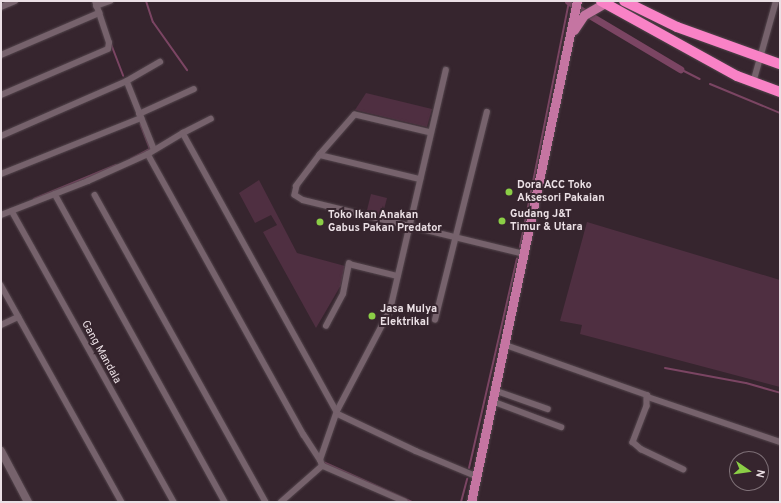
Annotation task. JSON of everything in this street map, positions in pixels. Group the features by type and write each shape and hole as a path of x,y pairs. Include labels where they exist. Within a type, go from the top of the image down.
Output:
{"highway":[{"path":"624,1 677,27 780,64"},
{"path":"603,2 753,84 780,92"}],"main road":[{"path":"472,501 503,344 524,254 577,2"},
{"path":"571,36 584,15 603,2"}],"street":[{"path":"1,6 15,1"},
{"path":"1,95 108,49 109,43 95,3 110,1"},
{"path":"753,84 776,1"},
{"path":"1,55 99,13"},
{"path":"1,136 126,81 160,62"},
{"path":"281,502 321,462 336,411 390,310 446,70"},
{"path":"126,81 154,149"},
{"path":"1,174 140,116 194,89"},
{"path":"435,320 487,112"},
{"path":"431,133 355,115 320,155 297,186 295,195 303,200 524,254"},
{"path":"1,215 148,154 154,149 211,119"},
{"path":"183,133 336,411 374,432 476,476"},
{"path":"148,154 304,435 321,462 405,502"},
{"path":"320,155 420,179"},
{"path":"54,194 225,502"},
{"path":"95,195 266,502"},
{"name":"Gang Mandala","path":"12,211 174,502"},
{"path":"326,326 343,294 349,264 398,276"},
{"path":"1,285 122,502"},
{"path":"1,325 18,317"},
{"path":"503,344 643,392 648,397 780,442"},
{"path":"494,390 548,409"},
{"path":"648,397 643,420 632,442 641,449 683,469"},
{"path":"492,401 561,427"},
{"path":"1,450 28,502"}],"shaded area":[{"path":"366,93 432,109 427,127 355,110"},
{"path":"259,180 297,253 345,266 341,285 316,328 263,232 277,225 271,215 255,223 239,193"},
{"path":"371,194 387,198 382,217 366,214"},
{"path":"587,222 780,280 780,387 580,334 582,325 560,321"}],"waterway":[{"path":"146,1 153,22 187,70"},
{"path":"568,1 583,11"},
{"path":"520,247 569,2"},
{"path":"591,16 680,69"},
{"path":"111,44 123,76"},
{"path":"680,69 700,79"},
{"path":"710,84 780,113"},
{"path":"131,159 150,149 141,125"},
{"path":"34,199 116,165"},
{"path":"469,468 517,258"},
{"path":"665,368 746,383 780,393"},
{"path":"323,462 412,502"},
{"path":"461,502 467,479"}],"place":[{"name":"Dora ACC Toko Aksesori Pakaian","path":"509,192"},
{"name":"Gudang J&T Timur & Utara","path":"502,221"},
{"name":"Toko Ikan Anakan Gabus Pakan Predator","path":"320,222"},
{"name":"Jasa Mulya Elektrikal","path":"372,316"}]}
